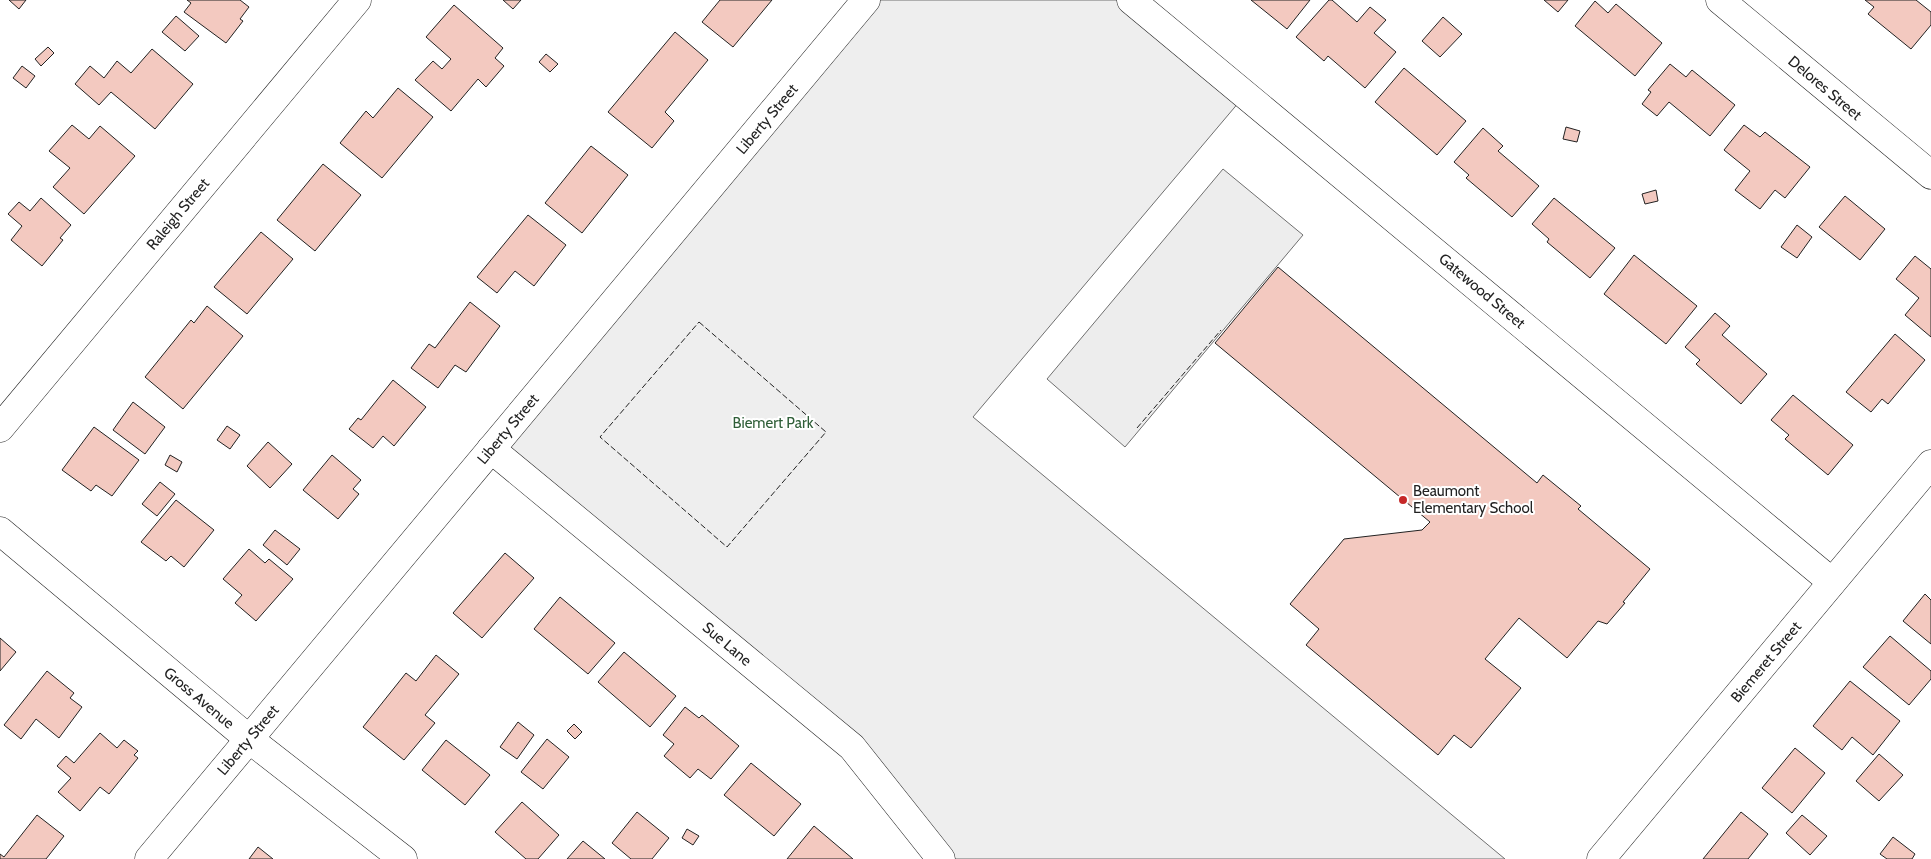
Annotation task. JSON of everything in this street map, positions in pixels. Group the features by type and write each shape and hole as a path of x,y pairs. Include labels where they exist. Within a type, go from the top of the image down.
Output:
{"street":[{"name":"Raleigh Street","path":"0,428 357,0"},
{"name":"Liberty Street","path":"150,859 866,0"},
{"name":"Gatewood Street","path":"1131,0 1832,582"},
{"name":"Delores Street","path":"1720,0 1931,175"},
{"name":"Sue Lane","path":"491,449 852,747 942,859"},
{"name":"Biemeret Street","path":"1601,859 1931,464"},
{"name":"Gross Avenue","path":"0,531 249,739 403,859"}],"green space":[{"name":"Biemert Park","path":"866,0 1131,0 1245,95 973,417 1505,859 941,859 852,747 491,449"}],"shaded area":[{"path":"1223,169 1303,235 1125,447 1047,379"}],"building":[{"path":"9,0 26,0 19,9"},
{"path":"187,0 240,0 249,7 240,19 243,21 226,43 184,12 191,3"},
{"path":"503,0 521,0 513,9"},
{"path":"720,0 772,0 733,47 702,22"},
{"path":"1251,0 1310,0 1287,29"},
{"path":"1329,0 1332,0 1357,22 1370,7 1386,20 1374,33 1396,52 1365,88 1328,56 1324,61 1296,37"},
{"path":"1544,0 1568,0 1558,12"},
{"path":"1865,0 1916,0 1931,12 1931,25 1911,49 1868,14 1874,7"},
{"path":"1595,1 1608,13 1616,4 1662,43 1635,76 1575,26"},
{"path":"454,5 503,48 495,58 504,66 486,87 478,79 451,111 415,80 433,61 442,69 451,59 426,37"},
{"path":"176,16 199,36 185,51 162,32"},
{"path":"1443,17 1462,34 1440,57 1422,41"},
{"path":"675,32 708,60 665,112 674,121 652,148 608,112"},
{"path":"48,47 54,53 41,66 35,59"},
{"path":"152,49 193,84 155,129 111,92 99,105 75,84 90,66 104,78 117,61 131,73"},
{"path":"546,54 558,64 550,72 539,62"},
{"path":"1670,64 1686,77 1692,70 1735,105 1710,136 1669,102 1657,116 1642,104 1651,92 1648,90"},
{"path":"22,66 35,76 26,88 13,78"},
{"path":"1404,68 1466,121 1437,155 1375,102"},
{"path":"398,88 433,117 382,178 340,143 366,111 373,118"},
{"path":"72,125 89,139 100,126 135,156 84,214 53,187 70,168 49,151"},
{"path":"1744,125 1760,137 1765,132 1810,167 1785,198 1775,190 1760,209 1735,190 1750,171 1724,150"},
{"path":"1566,127 1580,131 1577,142 1563,139"},
{"path":"1483,128 1503,146 1498,151 1539,186 1512,217 1466,178 1469,175 1454,162"},
{"path":"591,146 628,175 582,233 545,203"},
{"path":"323,164 361,195 315,251 277,220"},
{"path":"1656,190 1658,201 1645,204 1642,194"},
{"path":"1845,196 1885,229 1860,260 1819,227"},
{"path":"41,198 71,225 60,238 63,240 42,266 11,240 22,226 8,214 19,202 30,211"},
{"path":"1554,198 1615,248 1590,278 1547,242 1549,239 1532,224"},
{"path":"528,215 566,245 534,286 515,271 497,293 477,277"},
{"path":"1797,225 1812,237 1797,258 1781,247"},
{"path":"261,232 293,259 247,314 214,287"},
{"path":"1634,255 1697,306 1666,344 1604,294"},
{"path":"1915,256 1931,269 1931,337 1905,315 1919,298 1896,279"},
{"path":"1278,267 1537,483 1543,475 1581,506 1578,509 1650,569 1607,624 1598,621 1567,658 1519,618 1485,659 1521,688 1471,748 1454,735 1438,755 1306,645 1319,629 1290,604 1344,539 1422,530 1430,522 1215,343"},
{"path":"470,302 500,326 466,372 455,365 438,388 411,368 429,344 435,348"},
{"path":"207,306 243,336 183,409 145,377 191,320 194,323"},
{"path":"1715,313 1730,326 1722,335 1767,374 1741,404 1696,364 1700,360 1685,347"},
{"path":"1895,334 1925,360 1888,404 1882,399 1871,412 1846,392"},
{"path":"393,380 426,407 394,446 383,436 373,448 349,429 358,418 361,420"},
{"path":"1793,395 1853,445 1828,475 1785,439 1789,435 1771,420"},
{"path":"133,402 165,427 145,454 113,430"},
{"path":"227,426 240,435 230,449 217,440"},
{"path":"94,427 139,460 112,496 96,485 91,491 62,470"},
{"path":"268,442 292,464 270,488 247,466"},
{"path":"170,455 182,462 177,472 165,465"},
{"path":"332,455 361,480 353,489 359,494 338,519 303,490"},
{"path":"160,482 175,494 157,516 142,504"},
{"path":"176,500 214,530 184,567 171,556 166,561 141,542"},
{"path":"275,530 300,549 287,565 263,545"},
{"path":"249,549 265,563 269,559 293,579 256,621 235,603 242,595 223,579"},
{"path":"505,553 534,578 482,638 453,613"},
{"path":"1925,594 1931,600 1931,644 1903,621"},
{"path":"560,597 615,643 588,674 534,629"},
{"path":"1890,636 1931,671 1931,679 1909,705 1863,667"},
{"path":"0,638 16,652 0,671"},
{"path":"624,652 676,696 650,727 598,682"},
{"path":"436,655 459,674 425,715 435,723 404,760 363,727 406,673 416,681"},
{"path":"47,671 74,693 70,698 82,707 59,738 36,719 21,739 4,725"},
{"path":"1850,681 1900,721 1873,755 1852,737 1842,750 1813,726"},
{"path":"685,707 699,718 702,715 739,746 711,779 698,769 690,778 664,756 674,744 663,735"},
{"path":"518,722 534,735 517,759 500,747"},
{"path":"574,724 582,732 575,739 567,731"},
{"path":"100,733 117,748 124,740 138,751 134,755 138,758 109,794 100,787 80,811 58,792 71,778 57,766 66,756 74,763"},
{"path":"547,739 569,757 543,789 521,772"},
{"path":"446,740 490,775 465,805 422,770"},
{"path":"1795,748 1825,773 1792,813 1762,788"},
{"path":"1879,754 1903,775 1879,801 1856,781"},
{"path":"751,763 801,804 774,836 724,795"},
{"path":"522,802 559,835 538,859 526,859 495,832"},
{"path":"637,812 669,838 652,859 631,859 612,843"},
{"path":"1741,812 1768,834 1748,859 1703,859"},
{"path":"37,815 64,836 46,859 0,859 0,854 4,857"},
{"path":"1802,815 1827,836 1810,855 1786,833"},
{"path":"814,826 853,859 787,859"},
{"path":"687,829 699,836 693,845 682,838"},
{"path":"1893,837 1915,854 1912,859 1887,859 1880,854"},
{"path":"583,841 605,859 567,859"},
{"path":"258,847 273,859 249,859"}],"fence":[{"path":"699,322 826,432 727,547 600,437 699,322"},
{"path":"1137,428 1221,330"}],"place":[{"name":"Beaumont Elementary School","path":"1403,500"}]}
